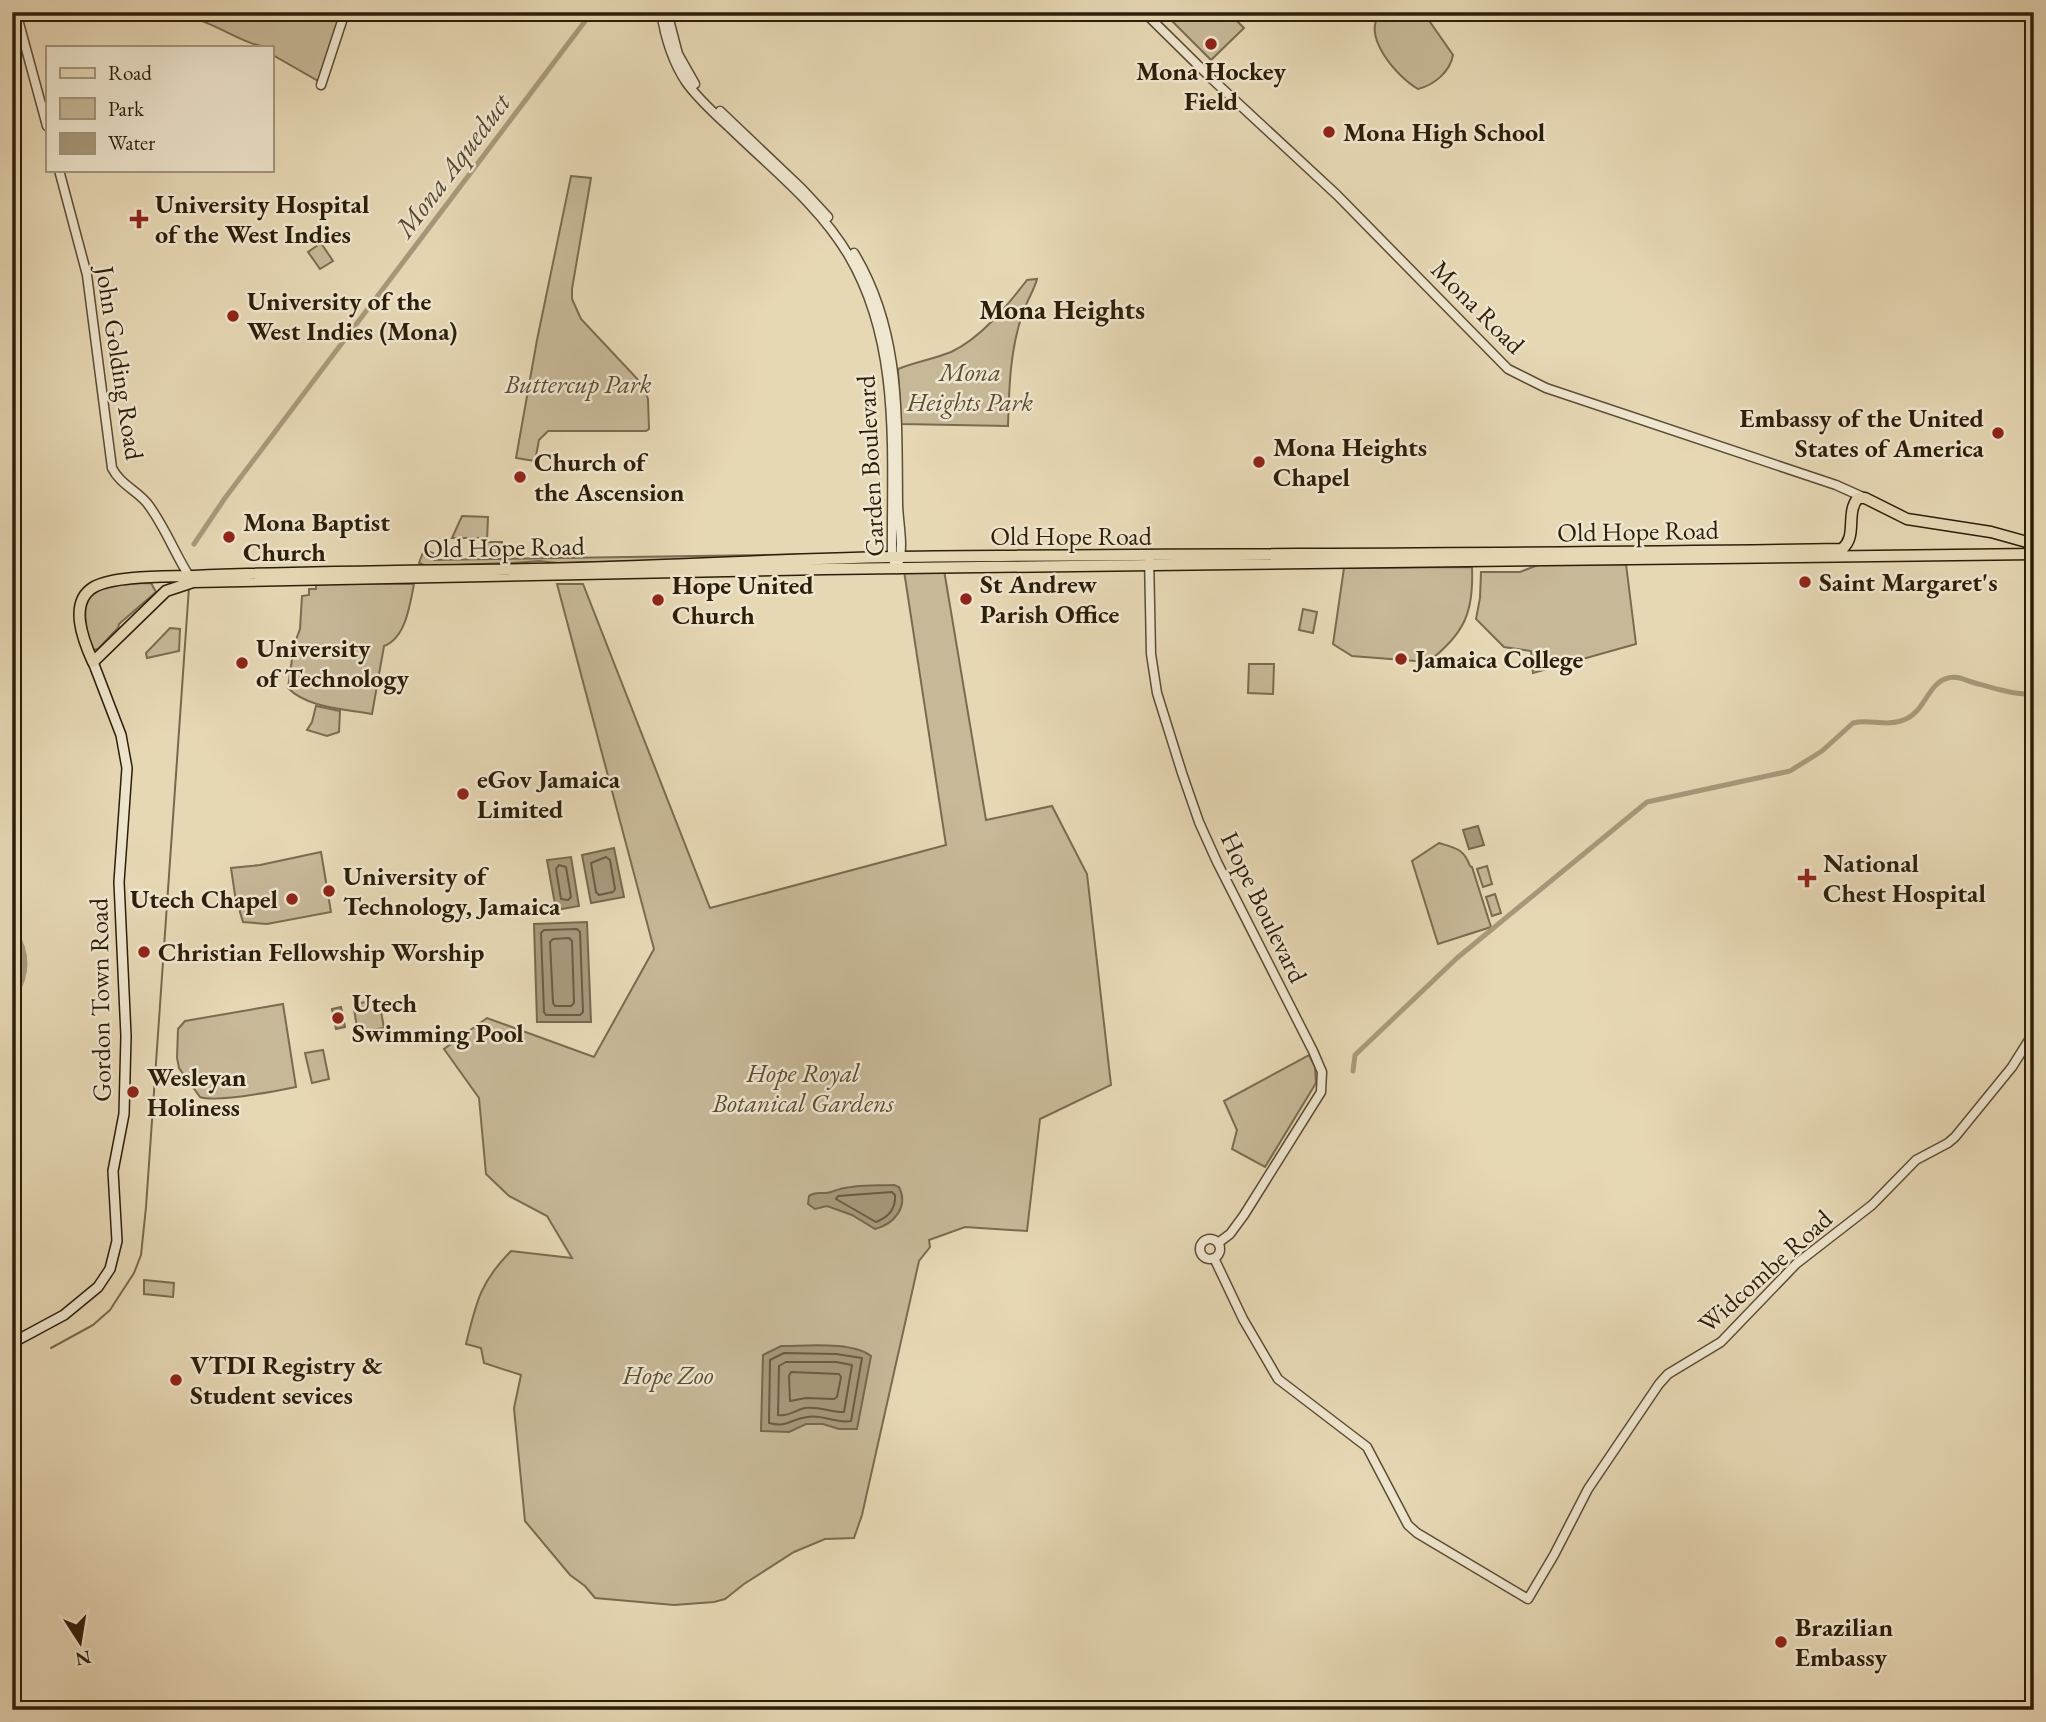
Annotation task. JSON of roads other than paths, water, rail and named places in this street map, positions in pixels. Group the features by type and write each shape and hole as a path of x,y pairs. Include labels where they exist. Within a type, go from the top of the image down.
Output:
{"main road":[{"path":"1873,556 1860,553 1854,548 1850,538 1852,510 1858,498 1865,498 1907,519 2034,544"},
{"path":"1998,535 2005,547 2001,555"},
{"name":"Old Hope Road","path":"79,612 82,596 97,585 145,578 897,569 1149,561 1842,549 1850,538"},
{"name":"Old Hope Road","path":"93,662 159,597 191,579 896,557 1149,561 2034,554"},
{"path":"145,578 157,584 159,597"},
{"name":"Gordon Town Road","path":"12,1343 64,1315 98,1287 110,1269 117,1241 113,1171 124,1114 126,1036 119,882 127,768 121,735 85,641 79,612"}],"street":[{"path":"16,12 46,123"},
{"path":"321,85 345,12"},
{"name":"Garden Boulevard","path":"661,12 670,51 686,81 715,114 812,207 832,230 859,273 876,317 887,363 897,569"},
{"name":"Garden Boulevard","path":"667,12 675,47 691,78 715,107 818,205 851,248 870,284 882,315 893,362 896,557"},
{"name":"Mona Road","path":"1144,12 1337,195 1508,369 1546,388 1836,485 1865,498"},
{"name":"John Golding Road","path":"60,172 87,275 112,468 121,482 139,494 148,505 191,579"},
{"path":"1836,485 1849,499 1852,510"},
{"name":"Hope Boulevard","path":"1149,561 1151,654 1157,693 1182,773 1199,822 1217,862 1312,1051 1323,1079 1321,1092 1278,1162 1230,1234 1218,1243"},
{"name":"Widcombe Road","path":"1214,1258 1243,1319 1278,1379 1367,1447 1408,1525 1528,1599 1588,1489 1659,1384 1668,1374 1721,1342 1796,1264 1872,1206 1916,1160 1955,1137 2012,1067 2034,1032"},
{"path":"1209,1239 1218,1243 1220,1252 1214,1258 1202,1255 1200,1247 1203,1241 1209,1239"}],"water":[{"path":"1478,826 1484,845 1469,849 1463,830"},
{"path":"614,848 624,897 591,903 582,855"},
{"path":"571,857 579,906 556,910 547,860"},
{"path":"587,922 591,1022 537,1022 534,924"},
{"name":"Utech Swimming Pool","path":"341,1007 345,1027 336,1029 332,1009"},
{"path":"894,1185 899,1187 902,1194 901,1208 894,1219 875,1229 852,1215 827,1206 815,1209 808,1204 809,1196 815,1193"},
{"path":"781,1346 841,1346 863,1351 871,1356 857,1429 806,1424 789,1432 761,1431 763,1355"}],"waterway":[{"name":"Mona Aqueduct","path":"194,544 225,498 592,12"},
{"path":"51,1348 93,1325 110,1310 134,1273 141,1255 189,587"},
{"path":"1353,1071 1355,1055 1457,958 1647,802 1790,771 1822,751 1853,723 1892,723 1906,719 1918,710 1936,685 1948,678 2034,694"},
{"path":"12,931 22,956 22,971 12,996"}],"place":[{"name":"Mona Hockey Field","path":"1211,44"},
{"name":"Mona High School","path":"1329,132"},
{"name":"University Hospital of the West Indies","path":"139,219"},
{"name":"University of the West Indies (Mona)","path":"233,316"},
{"name":"Embassy of the United States of America","path":"1998,433"},
{"name":"Mona Heights Chapel","path":"1259,462"},
{"name":"Church of the Ascension","path":"520,477"},
{"name":"Mona Baptist Church","path":"229,537"},
{"name":"Saint Margaret's","path":"1805,582"},
{"name":"St Andrew Parish Office","path":"966,599"},
{"name":"Hope United Church","path":"658,600"},
{"name":"Jamaica College","path":"1401,659"},
{"name":"University of Technology","path":"242,663"},
{"name":"eGov Jamaica Limited","path":"463,794"},
{"name":"National Chest Hospital","path":"1807,878"},
{"name":"University of Technology, Jamaica","path":"329,891"},
{"name":"Utech Chapel","path":"292,899"},
{"name":"Christian Fellowship Worship","path":"144,952"},
{"name":"Utech Swimming Pool","path":"338,1018"},
{"name":"Wesleyan Holiness","path":"133,1092"},
{"name":"VTDI Registry & Student sevices","path":"176,1380"},
{"name":"Brazilian Embassy","path":"1781,1642"}],"district":[{"name":"Mona Heights","path":"1062,309"}],"park label":[{"name":"Buttercup Park","path":"578,384"},
{"name":"Mona Heights Park","path":"970,387"},
{"name":"Hope Royal Botanical Gardens","path":"803,1088"},
{"name":"Hope Zoo","path":"668,1375"}]}
